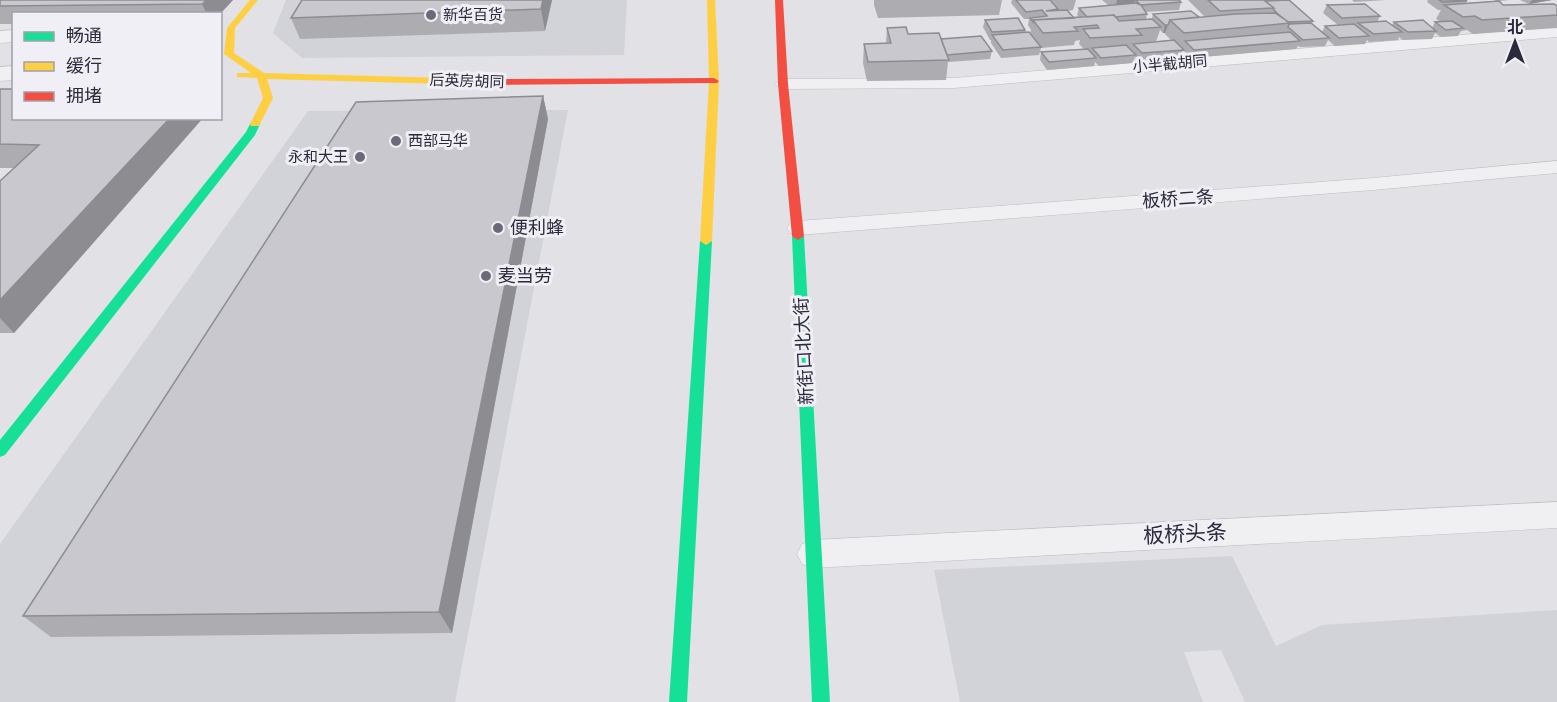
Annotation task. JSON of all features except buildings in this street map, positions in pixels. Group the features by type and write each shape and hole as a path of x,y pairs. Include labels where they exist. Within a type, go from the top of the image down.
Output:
{"main road":[{"path":"0,451 251,133 268,98 261,75 229,54 226,28 254,0"},
{"path":"678,702 711,162 714,81 711,0"},
{"name":"新街口北大街","path":"778,0 783,84 798,228 820,702"},
{"name":"后英房胡同","path":"231,74 537,83 714,81"}],"lane":[{"name":"小半截胡同","path":"783,84 954,83 1557,32"},
{"name":"板桥二条","path":"798,228 1373,184 1557,167"},
{"name":"板桥头条","path":"813,554 1557,515"}],"shaded area":[{"path":"286,0 627,0 624,55 302,58 273,33"},
{"path":"568,110 455,702 0,702 0,544 308,111"},
{"path":"1232,556 1276,646 1322,625 1557,610 1557,702 1245,702 1221,650 1184,652 1203,702 960,702 934,570"}],"traffic: fast":[{"path":"0,451 251,133 255,124"},
{"path":"798,236 821,702"},
{"path":"678,702 706,241"}],"traffic: slow":[{"path":"254,0 231,28 229,54 261,75 268,98 255,124"},
{"path":"706,241 714,81 711,0"},
{"path":"240,75 484,82"}],"traffic: jam":[{"path":"779,0 783,84 798,236"},
{"path":"484,82 714,81"}],"place":[{"name":"新华百货","path":"431,15"},
{"name":"西部马华","path":"396,141"},
{"name":"永和大王","path":"360,157"},
{"name":"便利蜂","path":"498,228"},
{"name":"麦当劳","path":"486,276"}]}
